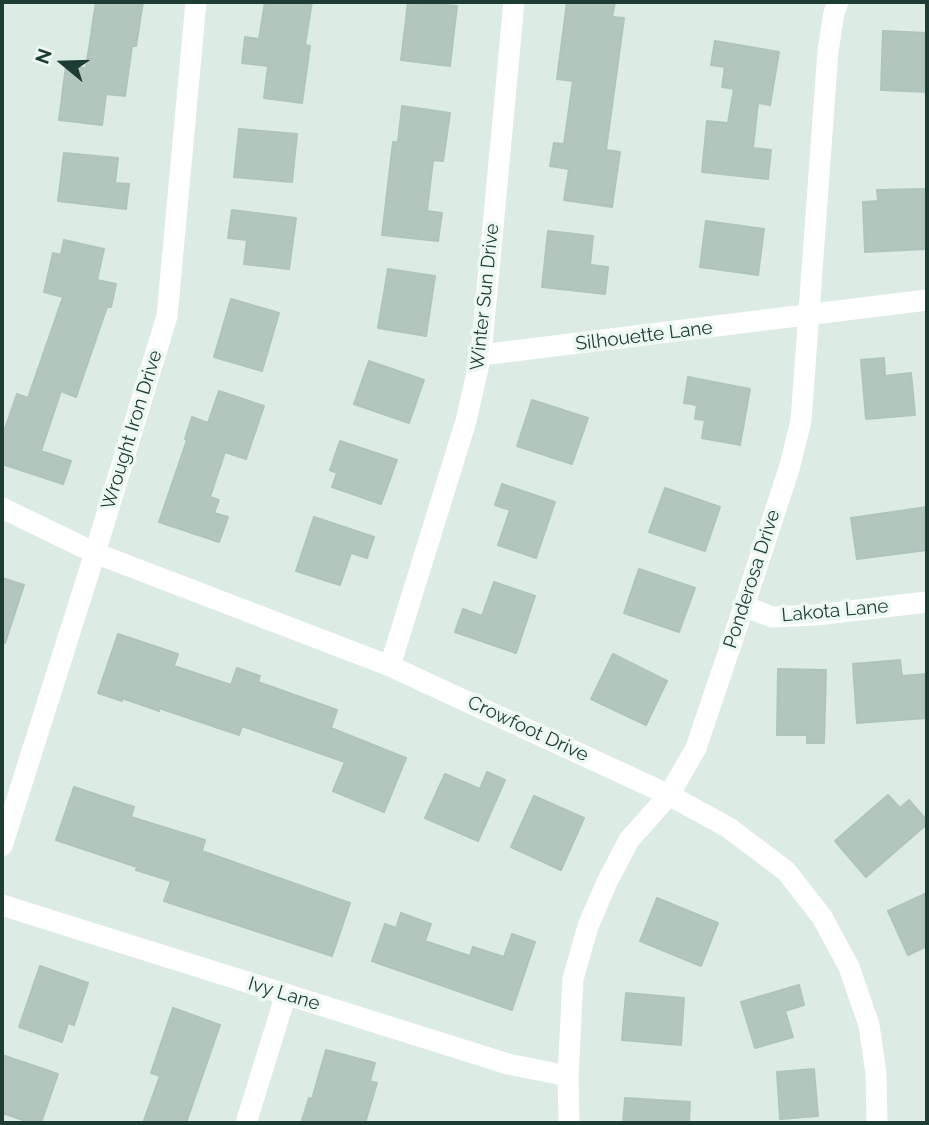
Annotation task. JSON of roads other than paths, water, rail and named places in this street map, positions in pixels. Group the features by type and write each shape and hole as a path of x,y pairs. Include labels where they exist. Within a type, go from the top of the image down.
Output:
{"street":[{"name":"Wrought Iron Drive","path":"2,846 167,316 196,2"},
{"name":"Winter Sun Drive","path":"390,666 466,421 481,355 514,2"},
{"name":"Ponderosa Drive","path":"569,1123 568,1076 573,979 588,926 629,840 670,795 696,748 789,469 801,421 828,51 838,2"},
{"name":"Silhouette Lane","path":"481,355 927,300"},
{"name":"Crowfoot Drive","path":"2,508 95,553 390,666 670,795 729,828 786,872 822,917 849,967 869,1025 876,1073 877,1123"},
{"name":"Lakota Lane","path":"744,606 772,617 816,615 927,602"},
{"name":"Ivy Lane","path":"2,905 508,1064 568,1076"},
{"path":"246,1123 286,994"}]}
